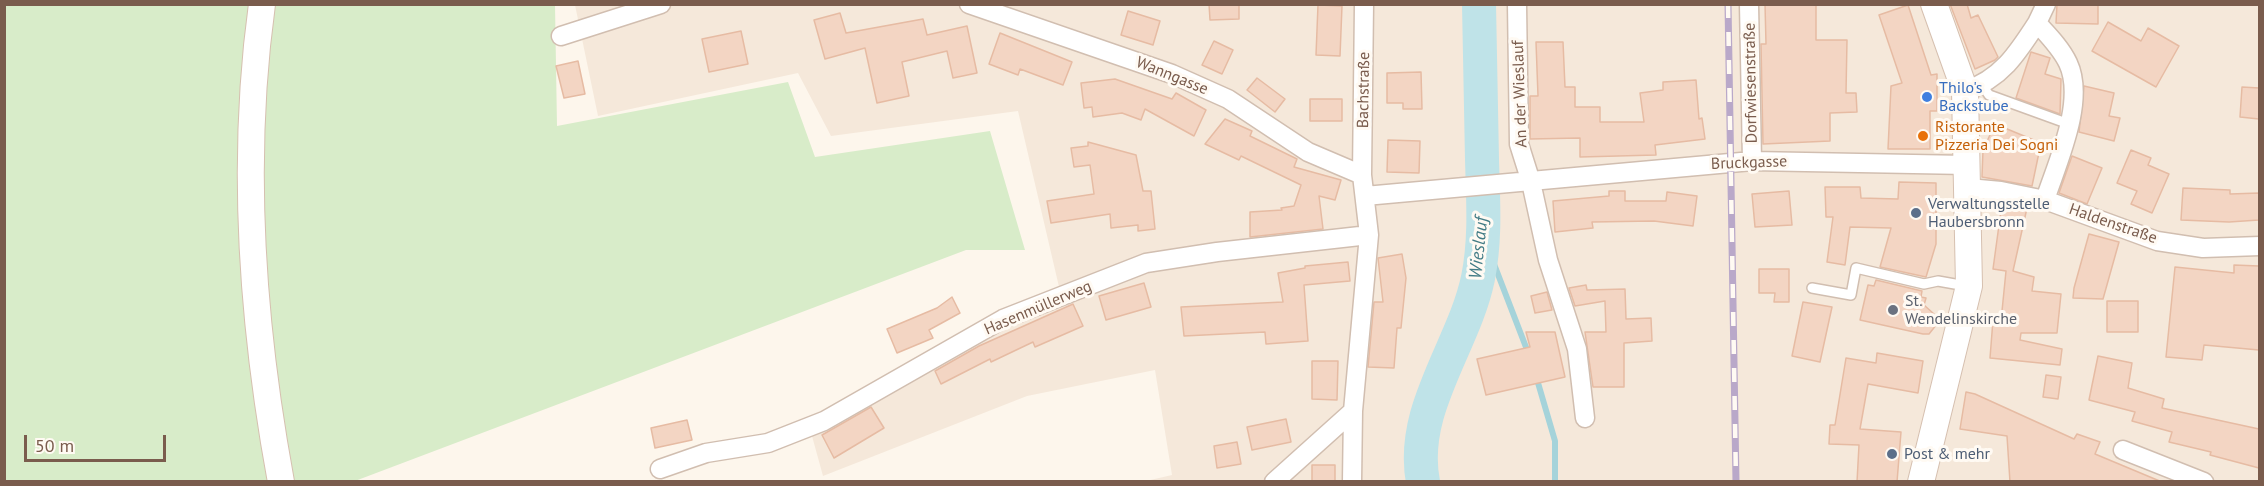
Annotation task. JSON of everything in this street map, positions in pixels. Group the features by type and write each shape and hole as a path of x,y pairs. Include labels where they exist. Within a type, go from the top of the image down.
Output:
{"main road":[{"path":"262,4 255,58 250,185 253,270 263,372 281,482"},
{"path":"1921,482 1969,286 1968,176 1974,88 1934,4"}],"street":[{"path":"561,36 661,4"},
{"name":"Wanngasse","path":"969,4 1172,74 1228,99 1308,152 1362,175"},
{"name":"Bachstraße","path":"1362,175 1364,4"},
{"name":"An der Wieslauf","path":"1517,4 1519,144 1523,183"},
{"name":"Dorfwiesenstraße","path":"1749,4 1752,161"},
{"path":"1974,88 2004,70 2037,23 2046,4"},
{"path":"2037,23 2059,49 2074,79 2069,124 2045,200"},
{"name":"Bruckgasse","path":"1365,196 1752,161 1968,176"},
{"path":"1352,482 1353,411 1369,235 1362,175"},
{"name":"Haldenstraße","path":"1968,176 2001,191 2045,200 2157,241 2203,248 2259,246"},
{"path":"1523,183 1577,349 1585,418"},
{"name":"Hasenmüllerweg","path":"660,469 705,453 768,443 824,421 1003,319 1146,263 1217,252 1369,235"},
{"path":"1274,482 1353,411"},
{"path":"2123,450 2204,482"}],"lane":[{"path":"1974,88 2069,124"},
{"path":"1812,288 1851,295 1856,268 1924,284 1938,281 1969,286"}],"shaded area":[{"path":"575,5 2259,5 2259,481 1146,481 1172,475 1155,370 1027,396 823,476 812,436 975,341 1063,304 1018,111 831,136 798,73 598,116"}],"green space":[{"path":"4,5 555,5 557,126 788,82 815,157 990,131 1025,250 966,250 355,481 5,481"}],"building":[{"path":"1209,4 1239,4 1239,19 1210,20"},
{"path":"1765,4 1816,4 1816,40 1847,40 1846,93 1856,93 1857,112 1830,113 1830,141 1763,144 1761,44 1766,44"},
{"path":"1950,4 1967,4 1971,18 1978,15 1998,57 1995,60 1975,69"},
{"path":"2057,4 2098,4 2098,24 2056,23"},
{"path":"1318,5 1342,6 1340,56 1316,55"},
{"path":"1908,5 1931,75 1937,74 1937,111 1930,111 1930,149 1888,149 1891,86 1902,83 1879,15"},
{"path":"1128,11 1160,21 1153,45 1121,35"},
{"path":"840,13 846,33 923,19 927,35 967,26 977,73 953,78 947,51 902,62 909,96 877,103 865,48 825,59 814,20"},
{"path":"2108,22 2141,41 2148,28 2179,46 2156,87 2092,51"},
{"path":"741,31 748,64 709,72 702,39"},
{"path":"1000,33 1072,62 1063,85 1020,69 1018,75 989,64"},
{"path":"1214,41 1233,50 1222,74 1202,65"},
{"path":"1536,42 1563,42 1565,87 1575,87 1575,107 1600,107 1600,122 1644,122 1640,93 1663,90 1663,82 1696,80 1699,119 1702,118 1705,139 1655,145 1656,155 1580,157 1580,138 1530,139 1530,96 1538,96"},
{"path":"2031,52 2050,58 2045,74 2061,79 2060,114 2016,98"},
{"path":"578,61 585,94 564,98 556,66"},
{"path":"1421,72 1422,109 1403,109 1403,103 1387,103 1387,73"},
{"path":"1257,78 1285,99 1275,112 1247,90"},
{"path":"1115,79 1172,99 1176,93 1206,110 1194,136 1145,109 1141,120 1122,113 1093,117 1092,107 1084,108 1081,83"},
{"path":"2084,86 2114,93 2109,116 2120,118 2114,141 2079,132"},
{"path":"2242,87 2259,88 2259,119 2240,117"},
{"path":"1310,99 1342,99 1342,121 1310,121"},
{"path":"1225,119 1252,131 1250,136 1297,159 1294,167 1341,180 1335,200 1319,196 1323,229 1250,237 1250,212 1282,210 1281,208 1294,206 1301,185 1241,156 1239,160 1205,144"},
{"path":"1995,124 2041,143 2032,186 1982,177 1983,150"},
{"path":"1388,140 1420,141 1419,173 1387,172"},
{"path":"1088,142 1136,155 1143,191 1151,191 1155,229 1138,231 1138,225 1111,228 1110,214 1051,223 1047,201 1094,194 1090,165 1074,167 1071,148 1088,146"},
{"path":"2131,150 2151,158 2148,165 2169,174 2152,213 2131,204 2137,191 2117,183"},
{"path":"2072,156 2102,168 2087,204 2059,193"},
{"path":"1899,182 1936,183 1936,244 1926,277 1880,267 1891,228 1850,227 1845,265 1827,262 1833,217 1826,217 1825,187 1860,187 1861,198 1898,199"},
{"path":"2183,188 2230,190 2230,194 2259,193 2259,220 2229,222 2181,220"},
{"path":"1609,191 1625,191 1625,201 1666,201 1667,192 1697,196 1693,226 1654,221 1592,222 1593,228 1555,232 1553,201 1609,196"},
{"path":"1789,191 1792,225 1755,227 1752,194"},
{"path":"2002,203 2027,208 2013,271 2034,277 2032,291 2061,294 2057,333 2021,333 2020,340 2062,349 2060,365 1990,358 1993,320 2001,321 2006,271 1993,269"},
{"path":"2089,234 2119,242 2103,299 2073,298"},
{"path":"1402,254 1406,278 1401,328 1397,328 1394,368 1368,367 1374,302 1383,302 1378,258"},
{"path":"1348,262 1350,281 1304,285 1308,341 1266,344 1265,332 1184,336 1181,307 1283,302 1278,273 1305,268 1305,266"},
{"path":"2234,265 2259,266 2259,350 2204,345 2202,360 2166,357 2175,267 2234,273"},
{"path":"1759,269 1789,269 1789,302 1774,302 1775,293 1759,293"},
{"name":"St. Wendelinskirche","path":"1876,280 1922,291 1921,297 1926,298 1924,305 1934,314 1937,324 1929,334 1860,320 1868,285 1874,286"},
{"path":"1144,283 1151,307 1106,320 1099,296"},
{"path":"1586,285 1587,290 1625,289 1626,319 1651,318 1652,341 1624,343 1624,387 1593,387 1585,332 1606,332 1605,301 1575,306 1569,288"},
{"path":"1547,292 1552,310 1535,313 1531,296"},
{"path":"952,297 960,313 929,330 933,338 897,353 887,329 937,308"},
{"path":"2107,301 2138,301 2138,332 2107,332"},
{"path":"1803,302 1832,307 1820,362 1792,356"},
{"path":"1073,304 1083,326 1035,347 1033,342 991,362 990,359 941,384 935,371 979,346"},
{"path":"1526,332 1555,332 1565,377 1486,395 1477,359 1530,347"},
{"path":"1877,353 1923,361 1918,393 1868,384 1860,429 1901,432 1897,482 1857,482 1859,445 1829,444 1830,425 1835,425 1846,358 1876,363"},
{"path":"2098,356 2132,363 2128,388 2164,399 2162,408 2259,429 2259,468 2210,455 2211,452 2169,442 2172,432 2132,421 2135,412 2089,400"},
{"path":"1312,361 1338,361 1337,400 1312,399"},
{"path":"2046,375 2061,377 2058,399 2043,397"},
{"path":"1966,392 2074,439 2077,434 2100,442 2095,454 2162,482 2010,482 2007,436 1960,429"},
{"path":"871,407 884,428 834,458 822,435"},
{"path":"1286,419 1291,442 1252,450 1247,427"},
{"path":"687,420 692,440 655,448 651,428"},
{"path":"1237,442 1241,464 1217,468 1214,446"},
{"path":"1312,465 1335,465 1335,482 1312,482"}],"waterway":[{"name":"Wieslauf","path":"1423,482 1421,455 1424,429 1440,378 1471,303 1481,263 1483,219 1479,4"},
{"path":"1484,238 1529,355"},
{"path":"1536,376 1555,441 1555,482"}],"railway":[{"path":"1728,4 1736,482"}],"place":[{"name":"Thilo's Backstube","path":"1927,97"},
{"name":"Ristorante Pizzeria Dei Sogni","path":"1923,136"},
{"name":"Verwaltungsstelle Haubersbronn","path":"1916,213"},
{"name":"St. Wendelinskirche","path":"1893,310"},
{"name":"Post & mehr","path":"1892,454"}]}
